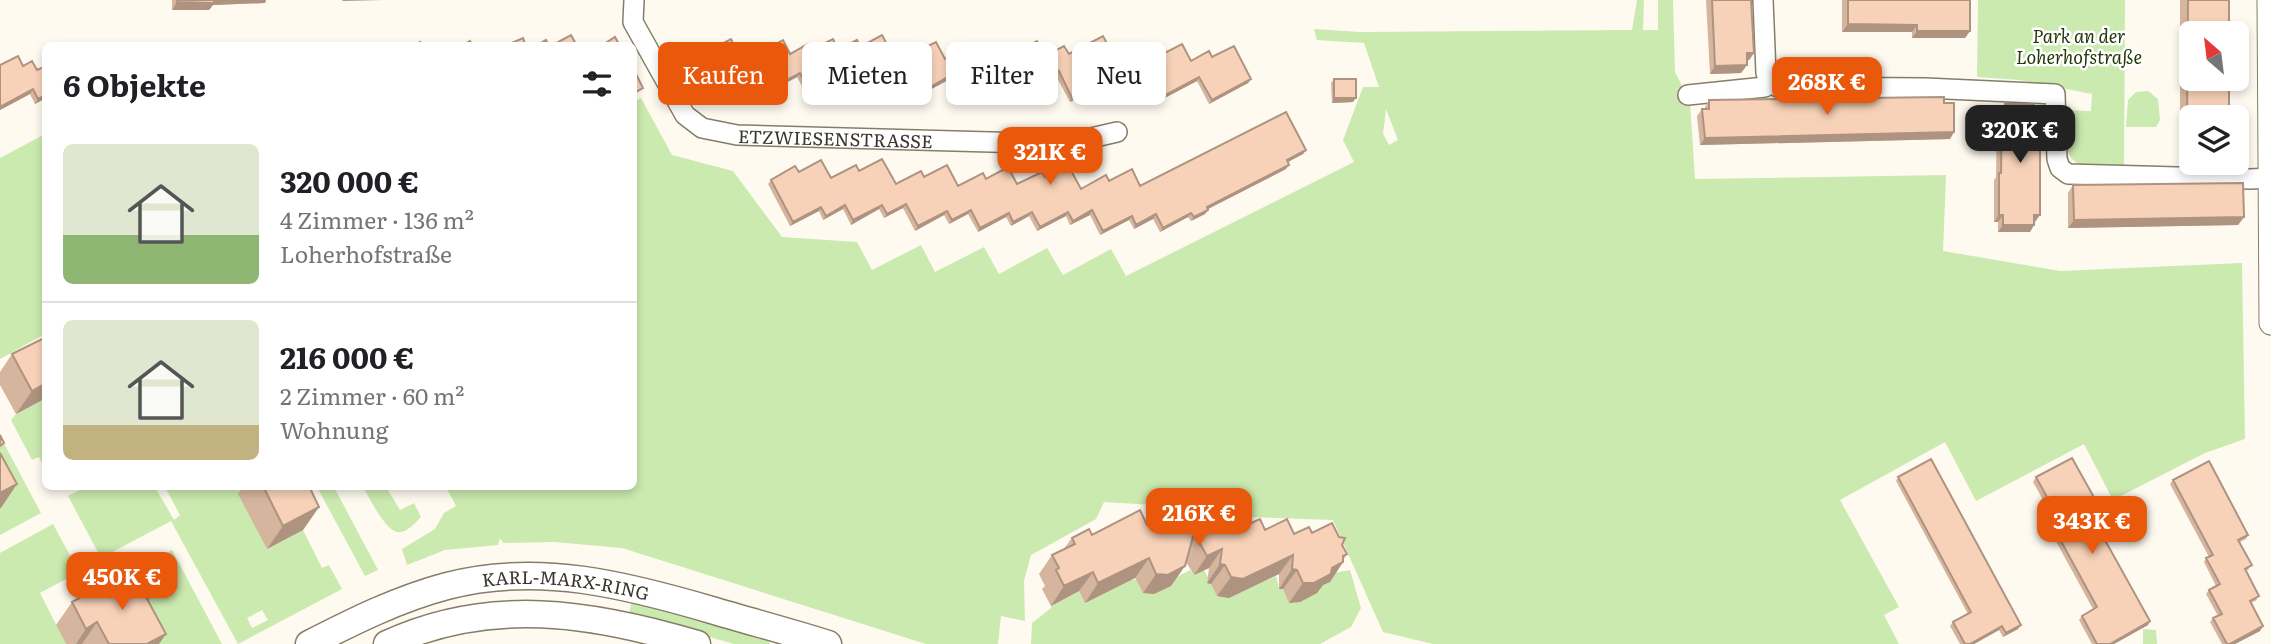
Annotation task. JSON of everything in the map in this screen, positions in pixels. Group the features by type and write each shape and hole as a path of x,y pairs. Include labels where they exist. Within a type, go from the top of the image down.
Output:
{"main road":[{"name":"KARL-MARX-RING","path":"309,644 383,608 449,585 500,577 549,575 592,580 667,597 824,644"},
{"name":"KARL-MARX-RING","path":"387,644 453,622 477,617 529,613 565,614 621,623 697,644"}],"street":[{"name":"ETZWIESENSTRASSE","path":"634,0 633,22 685,115 702,128 737,135 1065,144 1117,132"},
{"path":"1763,0 1766,73 1779,87 1925,88 2055,94 2057,159 2060,168 2068,174 2271,178"},
{"path":"2269,0 2271,323"},
{"path":"1688,95 1765,88 1772,81"}],"green space":[{"path":"1637,0 1644,0 1643,30 1658,30 1658,0 1673,0 1675,72 1690,102 1695,179 1946,175 1943,251 2060,271 2242,263 2245,439 2205,453 2113,500 2084,444 1976,501 1945,442 1840,500 1899,607 1884,615 1899,644 1433,644 1383,632 1333,520 1220,516 1221,509 1104,502 1096,519 1031,555 1024,581 1025,621 1001,616 998,644 926,644 622,548 554,542 503,543 500,538 498,545 445,550 407,565 402,549 435,529 444,513 456,506 448,490 637,490 637,100 641,98 672,155 733,171 782,237 857,242 872,270 921,245 935,272 984,247 999,274 1047,248 1063,275 1111,249 1126,276 1354,162 1343,140 1363,87 1379,87 1364,43 1317,40 1314,29 1360,32 1632,30","holes":["1386,109 1398,140 1389,145 1383,134"]},
{"name":"Park an der Loherhofstraße","path":"1978,0 2125,0 2124,168 2080,164 2073,160 2069,153 2064,110 2091,111 2092,94 2020,80 1977,77"},
{"path":"2148,91 2158,99 2160,120 2156,127 2126,127 2128,100 2136,92"},
{"path":"42,136 42,336 0,359 0,158"},
{"path":"42,400 42,463 39,457 32,460 11,420 16,414"},
{"path":"0,436 41,513 0,535"},
{"path":"79,490 157,490 174,520 180,515 167,490 240,490 267,549 303,530 322,568 329,565 342,589 238,644 171,521 101,558 68,496","holes":["262,610 268,620 252,628 247,618"]},
{"path":"319,490 336,490 378,570 365,576"},
{"path":"365,490 388,490 400,510 414,503 421,517 410,528 397,532 387,526"},
{"path":"53,524 79,572 40,593 66,644 0,644 0,553"},
{"path":"172,550 222,644 143,644 125,594 114,580"},
{"path":"1190,570 1194,575 1204,570 1208,577 1207,583 1263,575 1267,580 1276,576 1279,588 1283,589 1290,603 1300,602 1334,573 1350,570 1361,608 1351,627 1320,644 1031,644 1032,623 1051,606 1079,591 1085,602 1131,579 1136,580 1143,593 1154,594 1171,586 1173,579"},
{"path":"632,600 770,640 769,644 734,644 629,614"},
{"path":"2143,629 2156,630 2157,644 2143,644"}],"building":[{"path":"214,0 214,3 177,2"},
{"path":"1712,0 1751,0 1754,53 1747,53 1747,65 1715,66"},
{"path":"1848,0 1970,0 1970,31 1917,31 1917,25 1848,24"},
{"path":"2188,0 2229,0 2229,21 2188,21"},
{"path":"571,35 575,42 558,42"},
{"path":"882,35 886,42 869,42"},
{"path":"1103,36 1106,42 1092,42"},
{"path":"936,42 946,58 946,78 932,86 932,44"},
{"path":"1182,44 1191,61 1209,51 1212,57 1234,46 1251,79 1212,100 1199,77 1166,95 1166,52"},
{"path":"1064,46 1069,54 1072,52 1072,98 1059,71 1058,49"},
{"path":"802,47 802,77 800,73 788,79 788,50 790,54"},
{"path":"18,56 23,66 32,61 37,70 42,68 42,97 38,99 33,89 0,107 0,65"},
{"path":"637,76 643,88 637,91"},
{"path":"1334,79 1356,79 1356,98 1334,98"},
{"path":"2187,91 2229,91 2229,105 2187,105"},
{"path":"1944,97 1944,103 1954,103 1954,132 1705,138 1702,109 1709,109 1709,100"},
{"path":"2005,104 2034,104 2034,113 2040,113 2040,215 2034,215 2034,225 2003,225 2003,215 1999,215 2002,112 2005,113"},
{"path":"1286,112 1306,150 1287,160 1289,165 1207,207 1208,210 1194,217 1191,213 1163,228 1156,214 1136,225 1132,216 1103,231 1092,210 1073,221 1068,212 1040,227 1032,212 1013,222 1009,213 980,228 971,210 952,220 947,211 918,226 906,204 887,214 882,205 853,220 845,205 826,216 821,207 793,222 771,180 795,166 799,172 821,160 831,178 856,165 859,171 882,159 896,184 921,171 924,177 947,165 958,186 983,173 986,179 1008,167 1017,184 1042,172 1045,177 1068,165 1081,189 1106,175 1109,181 1132,169 1140,186"},
{"path":"2243,183 2244,217 2074,220 2073,185"},
{"path":"42,339 42,385 32,391 12,354"},
{"path":"0,453 17,484 0,493"},
{"path":"2072,458 2101,510 2091,515 2150,621 2110,644 2097,644 2082,616 2097,607 2056,532 2064,528 2036,477"},
{"path":"1931,459 2021,625 2006,633 2002,626 1970,644 1965,644 1953,622 1971,612 1898,477"},
{"path":"2209,461 2248,535 2238,540 2252,565 2245,569 2259,596 2250,601 2263,626 2230,644 2227,644 2213,618 2222,614 2209,590 2220,584 2206,558 2213,555 2173,480"},
{"path":"265,490 311,490 319,507 283,526"},
{"path":"1140,510 1147,525 1165,515 1169,523 1186,514 1192,526 1214,514 1222,530 1237,522 1240,528 1260,519 1265,530 1287,519 1294,534 1309,527 1312,533 1332,523 1339,537 1345,538 1342,545 1347,554 1343,556 1343,562 1332,568 1331,574 1314,583 1303,583 1297,570 1292,569 1293,555 1243,579 1231,577 1225,565 1220,564 1222,549 1207,556 1194,533 1185,566 1168,575 1156,574 1149,558 1098,583 1093,572 1064,586 1052,555 1075,544 1072,538 1089,529 1092,535"},
{"path":"141,570 154,593 146,597 166,634 147,644 109,644 97,622 86,629 72,602 101,586 103,591"}]}
